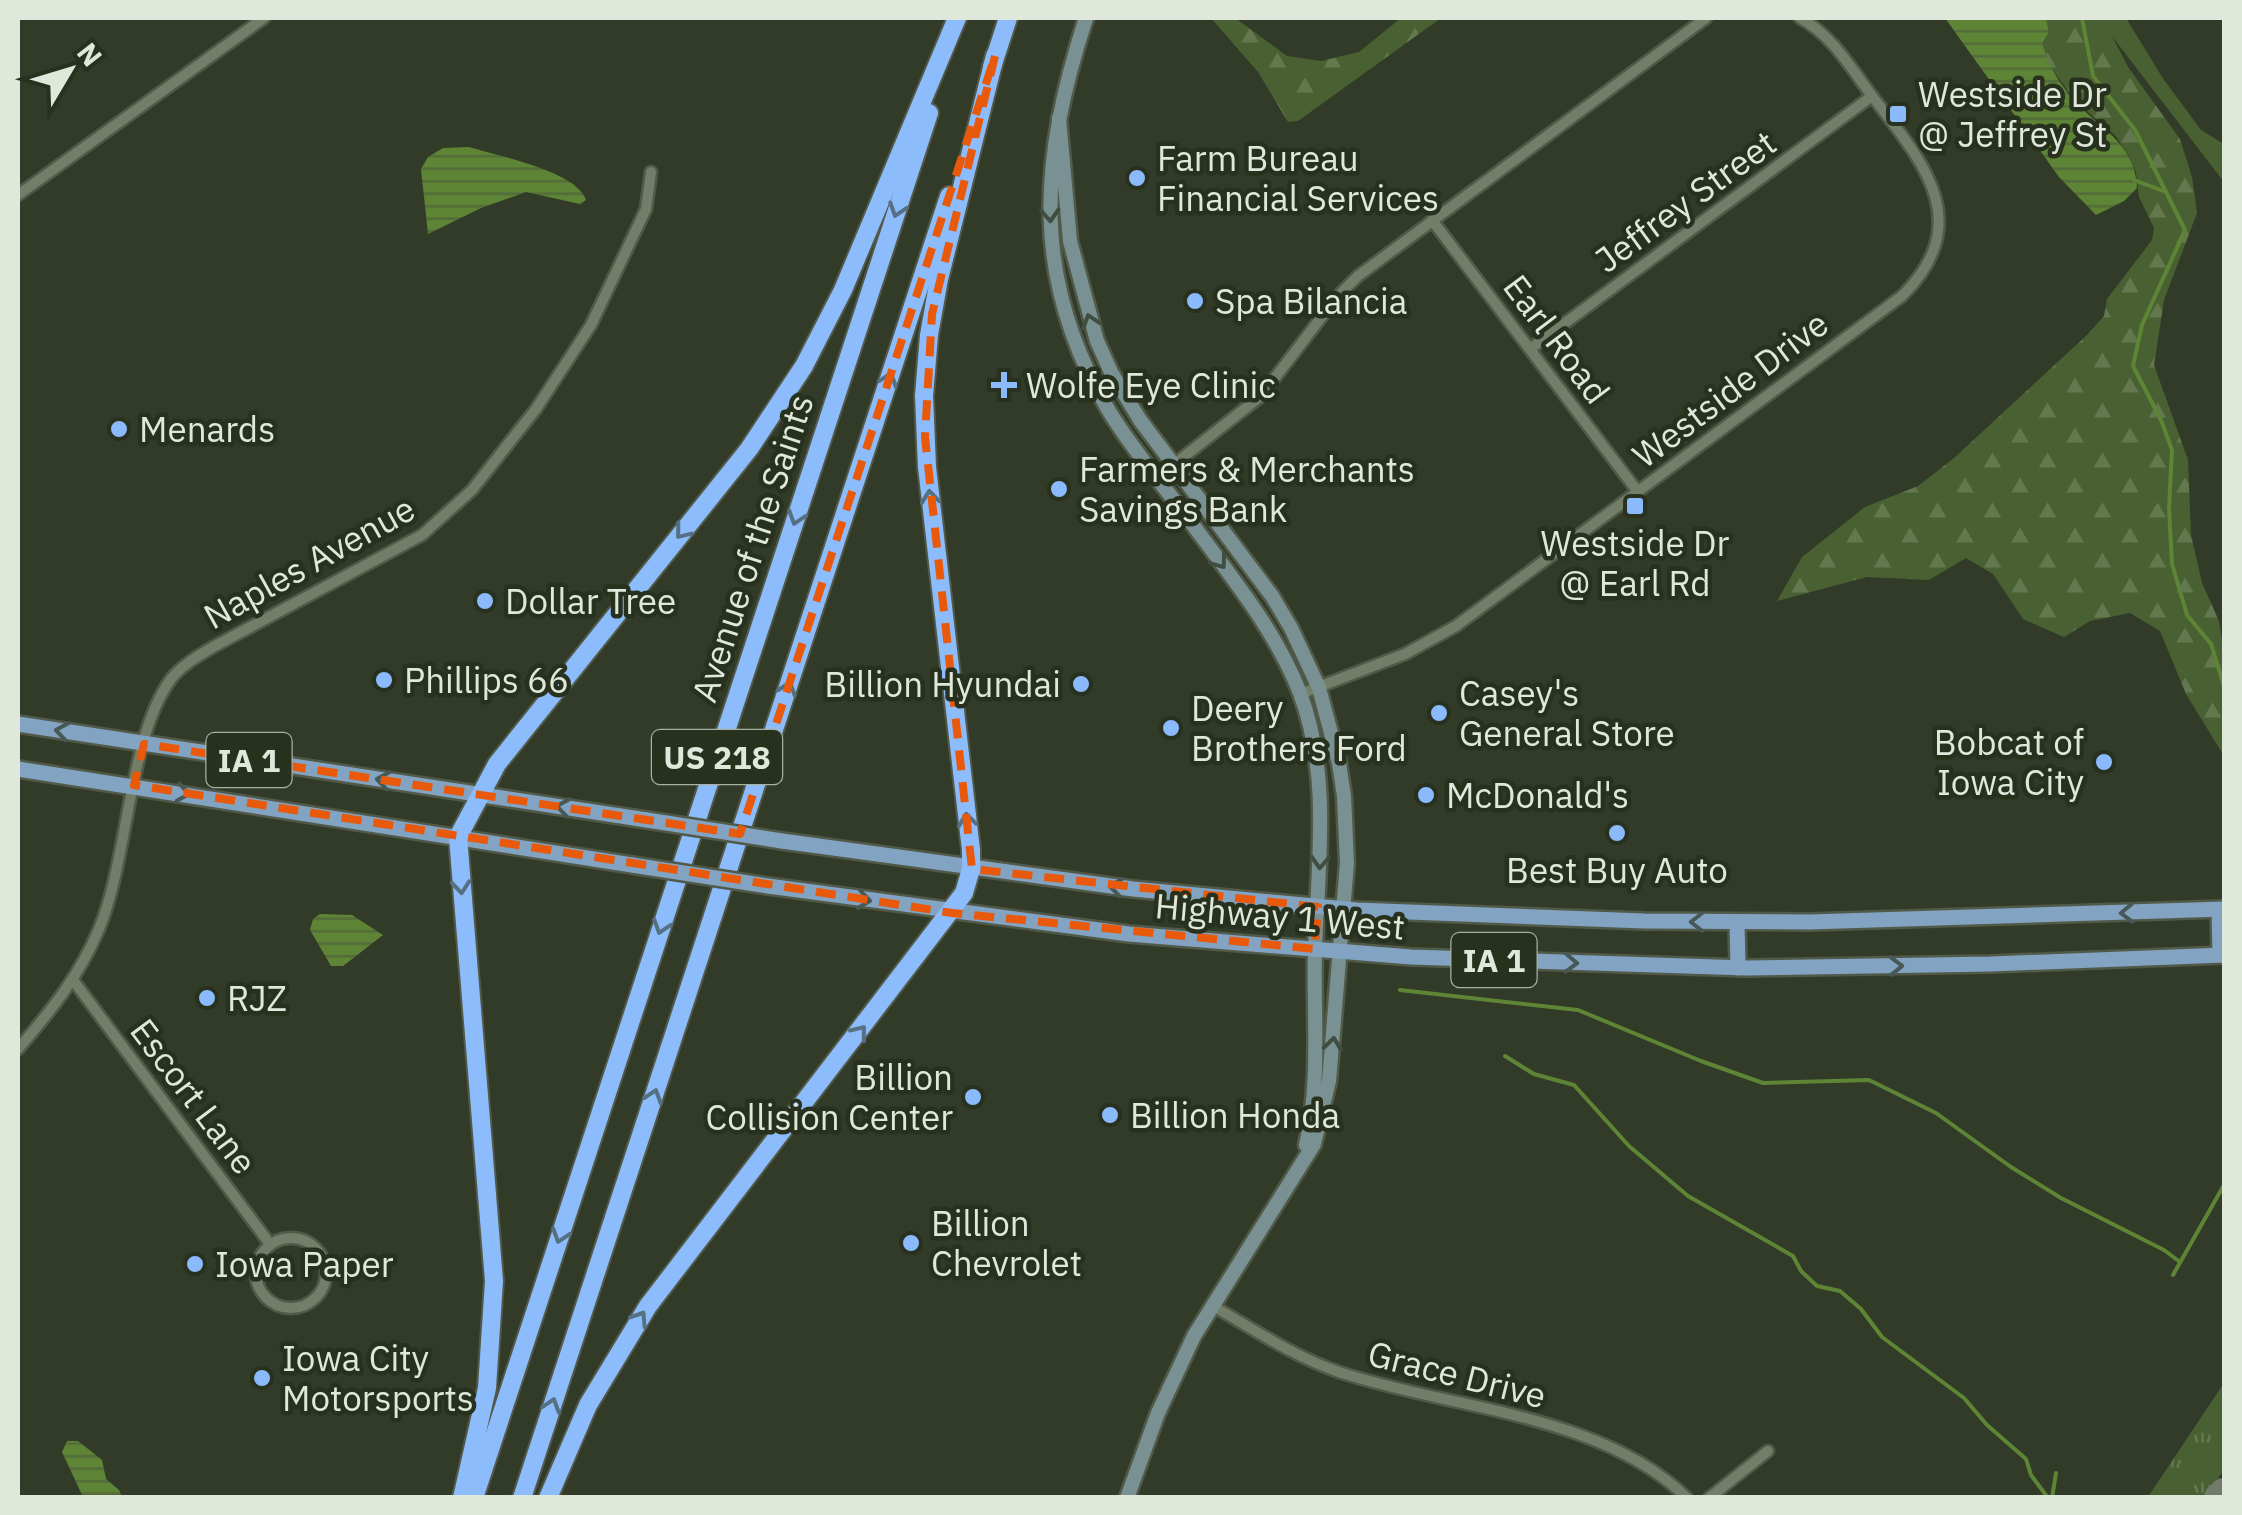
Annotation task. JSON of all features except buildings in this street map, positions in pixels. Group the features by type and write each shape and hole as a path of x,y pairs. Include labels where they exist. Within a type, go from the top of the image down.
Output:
{"highway":[{"path":"462,1498 487,1388 494,1280 458,837 497,764 748,449 804,366 838,300 959,18"},
{"name":"Avenue of the Saints","path":"474,1498 959,18"},
{"name":"US 218","path":"522,1498 1008,18"},
{"path":"548,1498 588,1406 648,1306 964,893 971,869 927,468 924,396 939,279 996,56"}],"main road":[{"path":"1086,18 1058,118 1050,174 1054,260 1065,314 1111,414 1250,602 1280,652 1300,694 1313,740 1320,801 1314,1090 1300,1170"},
{"path":"1058,118 1070,241 1087,314 1124,396 1272,596 1291,628 1319,688 1340,763 1348,826 1341,950 1321,1123 1300,1170 1211,1305 1158,1413 1127,1498"},
{"name":"IA 1","path":"18,724 480,794"},
{"name":"IA 1","path":"18,769 458,837"},
{"name":"Highway 1 West","path":"480,794 971,869 1343,909 1737,922 2222,910"},
{"name":"Highway 1 West","path":"458,837 952,912 1148,936 1411,958 1738,968 2222,955"},
{"path":"2222,910 2222,955"},
{"path":"1737,922 1738,968"}],"street":[{"path":"18,196 264,18"},
{"path":"1158,477 1260,396 1358,276 1706,18"},
{"name":"Westside Drive","path":"1300,694 1440,636 1902,296 1925,270 1933,255 1938,219 1932,184 1919,158 1830,41 1800,18"},
{"name":"Jeffrey Street","path":"1530,349 1872,96"},
{"name":"Naples Avenue","path":"18,1050 73,980 99,929 111,896 144,744 159,699 181,668 422,535 472,490 536,410 591,324 646,210 651,172"},
{"name":"Earl Road","path":"1432,220 1638,492"},
{"name":"Escort Lane","path":"73,980 270,1244"},
{"path":"295,1238 311,1244 322,1257 324,1287 306,1306 281,1308 267,1300 258,1286 257,1262 270,1244 295,1238"},
{"name":"Grace Drive","path":"1211,1305 1296,1353 1340,1372 1589,1439 1646,1467 1687,1498"},
{"path":"1709,1498 1768,1452"}],"highlighted area":[{"path":"995,56 932,314 925,437 972,869 1318,907 1315,949 952,913 134,785 144,744 740,834"}],"green space":[{"path":"1211,18 1235,18 1287,56 1321,61 1359,52 1401,18 1441,18 1298,121 1288,122 1258,72"},
{"path":"2046,18 2107,18 2128,67 2180,139 2192,177 2197,213 2164,300 2154,365 2188,460 2191,535 2202,583 2219,621 2224,651 2224,756 2186,694 2160,631 2130,613 2090,621 2064,637 2023,619 1993,574 1966,558 1929,580 1867,577 1777,601 1802,557 1865,507 1918,486 1954,458 2087,335 2104,316 2107,299 2152,240 2154,228 2139,197 2136,172 2129,156 2115,135 2075,101 2048,63 2041,43 2049,32"},
{"path":"2098,18 2126,18 2201,130 2224,144 2224,182"},
{"path":"2224,1383 2224,1469 2206,1497 2148,1497"}],"shaded area":[{"path":"1945,18 2046,18 2049,32 2042,43 2054,72 2073,99 2123,148 2135,172 2137,188 2124,201 2096,215 2059,177"},
{"path":"469,147 553,173 580,190 586,200 580,204 526,192 481,208 428,234 421,169 428,157 443,148"},
{"path":"320,914 352,915 383,935 343,966 331,966 310,930 313,919"},
{"path":"67,1441 78,1441 102,1460 106,1479 122,1497 83,1497 62,1452"}],"waterway":[{"path":"2082,18 2093,76 2135,130 2185,230 2142,325 2133,366 2172,450 2172,564 2187,615 2211,644 2224,686"},
{"path":"2134,180 2166,192"},
{"path":"1400,990 1578,1010 1763,1083 1869,1080 1936,1113 2061,1198 2180,1262"},
{"path":"1505,1056 1534,1074 1574,1085 1629,1146 1688,1196 1793,1256 1801,1271 1817,1286 1840,1291 1861,1309 1882,1337 1964,1398 1987,1425 2026,1459 2031,1475 2048,1498"},
{"path":"2173,1275 2224,1185"},
{"path":"2052,1498 2056,1473"}],"taxiway":[{"path":"2219,1498 2224,1493"}],"place":[{"name":"Westside Dr @ Jeffrey St","path":"1898,114"},
{"name":"Farm Bureau Financial Services","path":"1137,178"},
{"name":"Spa Bilancia","path":"1195,301"},
{"name":"Wolfe Eye Clinic","path":"1004,385"},
{"name":"Menards","path":"119,429"},
{"name":"Farmers & Merchants Savings Bank","path":"1059,489"},
{"name":"Westside Dr @ Earl Rd","path":"1635,506"},
{"name":"Dollar Tree","path":"485,601"},
{"name":"Phillips 66","path":"384,680"},
{"name":"Billion Hyundai","path":"1081,684"},
{"name":"Casey's General Store","path":"1439,713"},
{"name":"Deery Brothers Ford","path":"1171,728"},
{"name":"Bobcat of Iowa City","path":"2104,762"},
{"name":"McDonald's","path":"1426,795"},
{"name":"Best Buy Auto","path":"1617,833"},
{"name":"RJZ","path":"207,998"},
{"name":"Billion Collision Center","path":"973,1097"},
{"name":"Billion Honda","path":"1110,1115"},
{"name":"Billion Chevrolet","path":"911,1243"},
{"name":"Iowa Paper","path":"195,1264"},
{"name":"Iowa City Motorsports","path":"262,1378"}]}
